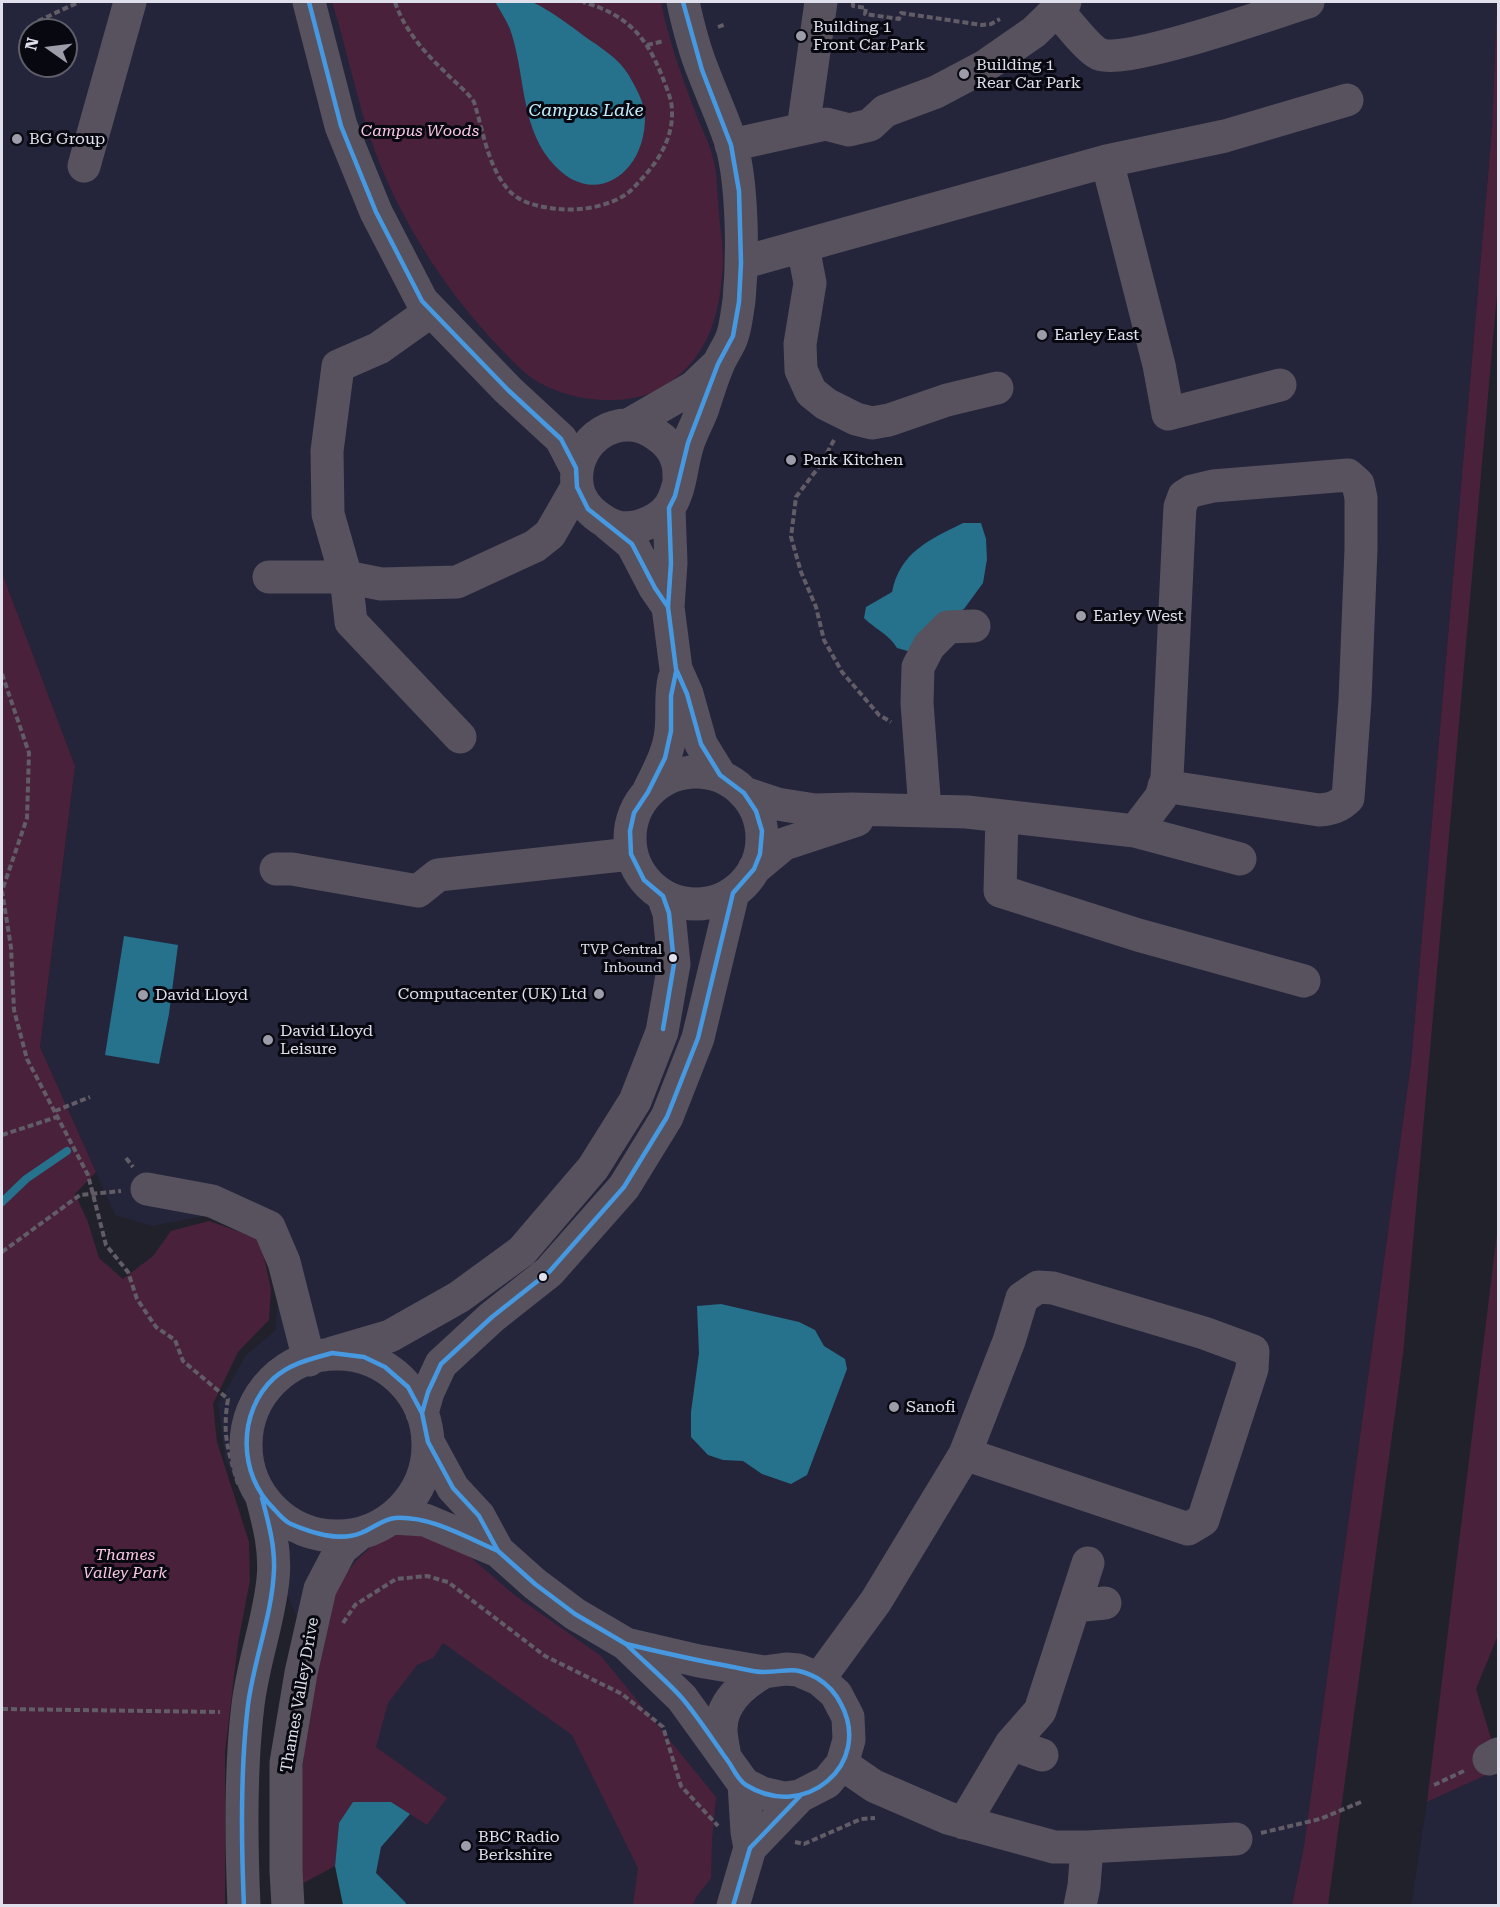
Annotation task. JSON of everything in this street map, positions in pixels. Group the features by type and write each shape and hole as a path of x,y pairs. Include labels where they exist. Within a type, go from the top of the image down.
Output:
{"street":[{"path":"84,166 130,2"},
{"path":"309,2 341,126 376,212 422,302 508,390 561,439 588,509 632,544 655,588 668,607"},
{"path":"269,577 346,577 381,585 457,582 535,546 550,534 604,521 622,528 640,526 655,520 674,493 688,443 718,364 733,336 739,302 741,263 739,191 731,145 702,70 683,2"},
{"path":"814,126 816,40 821,2"},
{"path":"731,145 814,126 844,109 864,104 885,111 936,92 985,66 1026,38 1061,6 1095,52 1112,56 1145,51 1308,2"},
{"path":"741,263 1107,161 1225,136 1347,100"},
{"path":"1107,161 1159,365 1168,414 1280,385"},
{"path":"803,247 810,283 800,344 801,370 811,392 826,404 856,420 872,423 889,420 947,400 997,388"},
{"path":"431,311 379,348 338,366 327,451 328,514 346,577 351,622 460,737"},
{"path":"550,534 577,478 579,458 589,442 598,434 622,425 694,387 718,364"},
{"path":"518,398 564,417 650,429 668,444 677,460 668,607 676,669 687,694 701,744 756,811 762,831 760,854 754,869"},
{"path":"1135,831 1161,797 1164,786 1167,778 1180,507 1184,496 1192,491 1213,486 1348,475 1358,484 1361,498 1362,549 1348,798 1340,805 1319,810 1164,786"},
{"path":"920,810 918,668 929,645 948,627 974,626"},
{"path":"676,669 671,696 671,731 665,758 648,792 634,813 630,831 631,854 644,880 663,896 684,904 704,904 733,893"},
{"path":"648,792 667,779 680,774 703,772 777,804 815,810 920,810 1002,816 1135,831 1240,859"},
{"path":"262,1498 288,1523 330,1537 358,1534 392,1518 415,1492 424,1473 428,1392 441,1364 492,1317 549,1272 624,1187 667,1118 698,1038 733,893 754,869 784,844 850,821 920,810"},
{"path":"1002,816 1000,891 1138,934 1304,981"},
{"path":"276,869 292,869 418,891 438,875 631,854"},
{"path":"244,1905 242,1875 244,1762 248,1703 273,1578 272,1533 262,1498 247,1463 246,1437 255,1404 273,1379 294,1364 390,1336 459,1297 522,1251 593,1168 635,1101 662,1032 674,964 669,913 663,896"},
{"path":"147,1189 212,1201 269,1227 320,1357"},
{"path":"819,1679 876,1601 965,1454 1009,1341 1022,1298 1038,1287 1053,1288 1204,1333 1253,1351 1252,1370 1203,1520 1188,1529 965,1454"},
{"path":"320,1357 364,1358 385,1367 408,1387 453,1488 479,1516 498,1551"},
{"path":"392,1518 425,1520 498,1551 535,1584 575,1614 626,1644 682,1698 744,1784 762,1793 784,1798 800,1796"},
{"name":"Thames Valley Drive","path":"288,1905 286,1763 301,1673 320,1589 341,1549 358,1534"},
{"path":"964,1822 1011,1744 1040,1712 1089,1604 1088,1563"},
{"path":"626,1644 699,1661 764,1672 798,1670 819,1679 836,1694 848,1718 849,1740 842,1764 827,1782 800,1796 750,1848"},
{"path":"725,1758 721,1728 727,1706 745,1683 764,1672"},
{"path":"1011,1744 1042,1755"},
{"path":"842,1764 874,1786 948,1818 1054,1847 1236,1839"},
{"path":"733,1905 750,1848 744,1784"},
{"path":"1080,1905 1087,1847"}],"path":[{"path":"44,18 78,2"},
{"path":"395,2 406,28 424,51 467,92 474,102 496,173 507,189 521,200 539,207 562,209 587,208 606,204 626,195 651,168 663,150 670,132 672,110 668,91 647,45 634,28 616,14 583,2"},
{"path":"853,2 853,6 867,8 866,14 899,19 900,13 982,25 991,24 1004,16"},
{"path":"838,410 834,443 796,497 791,537 801,572 816,607 824,640 842,672 879,715 897,726 917,703"},
{"path":"2,674 29,753 27,818 2,891 11,947 14,1010 27,1059 88,1175 106,1245 128,1272 137,1299 156,1327 175,1340 183,1361 228,1399"},
{"path":"54,1111 90,1097"},
{"path":"2,1135 57,1117"},
{"path":"2,1252 80,1195 147,1189 126,1158"},
{"path":"337,1632 355,1605 396,1579 427,1576 448,1582 545,1656 622,1694 663,1727 681,1786 717,1826"},
{"path":"2,1709 217,1712"},
{"path":"1236,1839 1320,1819 1361,1802"}],"shaded area":[{"path":"2,2 1497,2 1492,129 1411,1063 1304,1846 1292,1905 348,1905 333,1696 225,1459 218,1404 246,1355 275,1331 279,1288 264,1234 210,1215 152,1226 115,1215 40,1047 75,766 2,573"},
{"path":"1498,1769 1498,1905 1411,1906 1427,1802"}],"green space":[{"name":"Campus Woods","path":"332,2 661,2 679,67 713,158 722,245 722,281 714,320 708,337 686,368 671,381 640,397 594,399 564,393 538,382 501,349 445,282 399,207 369,135"},
{"path":"1497,2 1498,283 1403,1355 1328,1905 1292,1905 1304,1846 1411,1063 1492,129"},
{"name":"Thames Valley Park","path":"2,573 75,766 40,1047 96,1172 75,1194 88,1222 99,1258 123,1279 153,1256 171,1231 209,1221 260,1239 271,1289 269,1320 238,1352 213,1404 217,1442 249,1542 250,1580 238,1643 225,1752 225,1905 2,1905"},
{"path":"1498,1225 1498,1635 1476,1689 1493,1745 1486,1775 1427,1802"},
{"path":"420,1526 445,1535 513,1594 601,1656 716,1797 711,1878 693,1905 633,1905 638,1868 572,1735 443,1643 433,1658 417,1665 388,1703 376,1747 447,1798 427,1825 391,1802 339,1823 335,1866 298,1886 298,1809 308,1716 338,1584 355,1562 378,1540"}],"water":[{"name":"Campus Lake","path":"527,1 542,7 608,53 628,74 643,106 645,116 643,137 636,155 626,170 613,180 598,185 581,183 565,175 549,159 540,145 528,113 510,29 495,2"},
{"path":"963,523 981,523 986,539 987,559 983,583 964,609 949,616 911,652 897,648 890,639 864,618 866,607 892,592 902,567 918,549"},
{"name":"David Lloyd","path":"124,936 178,945 169,1014 159,1064 105,1055"},
{"path":"721,1304 799,1322 815,1330 824,1346 845,1359 847,1369 807,1475 791,1484 762,1474 743,1461 723,1460 708,1455 691,1437 691,1412 699,1353 697,1306"},
{"path":"353,1802 391,1802 410,1814 381,1847 376,1873 406,1903 405,1905 343,1905 335,1866 339,1823"}],"waterway":[{"path":"2,1202 26,1179 67,1151"}],"transit line":[{"path":"309,2 341,126 376,212 422,301 508,390 561,439 576,468 577,487 588,509 632,544 655,588 668,607"},
{"path":"422,1413 428,1392 441,1364 492,1317 549,1272 624,1187 667,1117 698,1038 733,893 754,869 760,854 762,831 756,811 744,793 720,775 701,744 687,694 676,669 668,607 671,563 669,508 675,496 688,443 718,364 733,336 739,302 741,263 739,191 731,145 702,70 683,2"},
{"path":"663,1029 674,964 669,913 663,896 644,880 631,854 630,831 634,813 648,792 665,758 671,731 671,696 676,672"},
{"path":"332,1353 364,1357 385,1367 408,1387 422,1413 428,1442 453,1488 479,1516 498,1551 448,1528 408,1518 391,1519 353,1536 317,1533 286,1521 262,1495 248,1462 248,1425 253,1408 262,1392 281,1373 301,1362 332,1353"},
{"path":"244,1906 242,1805 245,1730 251,1688 270,1604 274,1570 272,1542 262,1498"},
{"path":"498,1551 535,1584 575,1614 626,1644"},
{"path":"626,1644 751,1671 796,1670 817,1678 837,1697 849,1726 848,1747 841,1766 828,1781 810,1791 790,1796 768,1795 746,1785 682,1698 626,1644"},
{"path":"733,1906 750,1848 800,1796"}],"place":[{"name":"Building 1 Front Car Park","path":"801,36"},
{"name":"Building 1 Rear Car Park","path":"964,74"},
{"name":"BG Group","path":"17,139"},
{"name":"Earley East","path":"1042,335"},
{"name":"Park Kitchen","path":"791,460"},
{"name":"Earley West","path":"1081,616"},
{"name":"TVP Central Inbound","path":"673,958"},
{"name":"Computacenter (UK) Ltd","path":"599,994"},
{"name":"David Lloyd","path":"143,995"},
{"name":"David Lloyd Leisure","path":"268,1040"},
{"name":"Sanofi","path":"894,1407"},
{"name":"BBC Radio Berkshire","path":"466,1846"}]}
